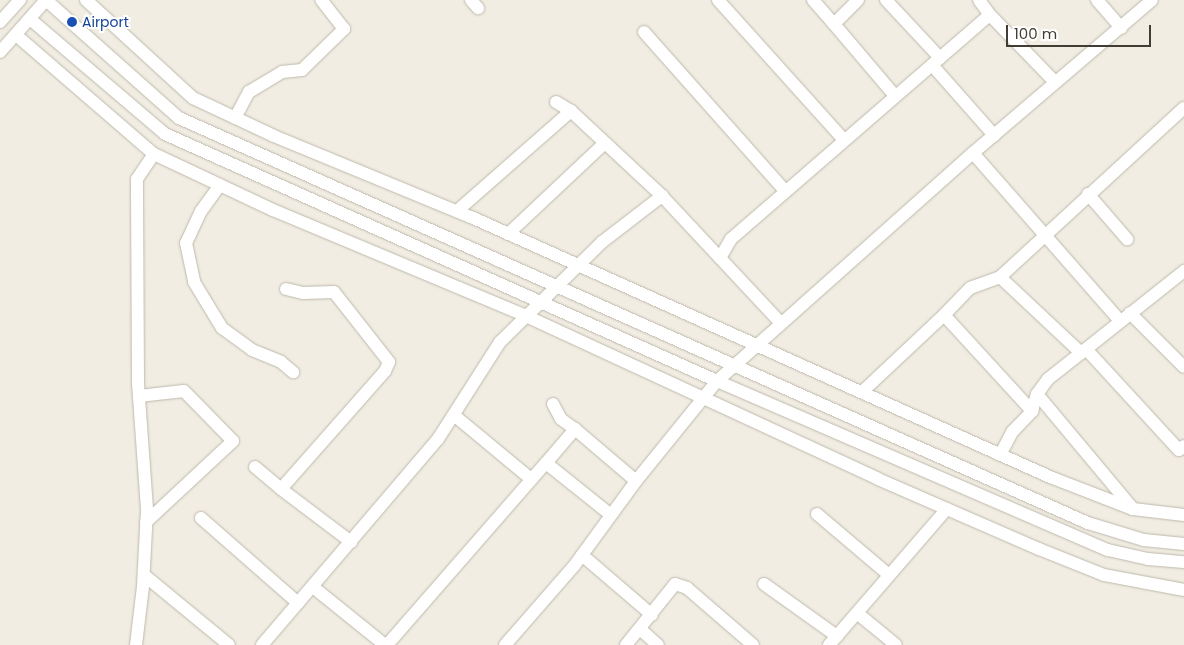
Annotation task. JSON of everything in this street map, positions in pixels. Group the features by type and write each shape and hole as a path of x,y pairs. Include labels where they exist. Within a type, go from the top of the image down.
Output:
{"street":[{"path":"25,0 40,7 179,118 557,284 736,364 880,432 1088,523 1144,540 1184,544"},
{"path":"86,0 194,98 235,118 457,211 1000,455 1133,510 1184,515"},
{"path":"235,118 249,92 282,72 302,70 344,29 321,0"},
{"path":"718,0 844,140"},
{"path":"813,0 895,96"},
{"path":"834,24 858,0"},
{"path":"886,0 994,136"},
{"path":"979,0 990,15 1055,82"},
{"path":"1097,0 1121,28"},
{"path":"505,645 582,555 701,397 717,381 973,153 1152,0"},
{"path":"0,22 16,4"},
{"path":"0,52 40,7"},
{"path":"40,7 166,134 541,300 717,381 1108,550 1148,559 1184,562"},
{"path":"720,258 731,240 785,191 990,15"},
{"path":"644,32 785,191"},
{"path":"16,35 154,154 220,185 526,316 947,509 1104,575 1184,590"},
{"path":"556,102 571,111 662,196 781,323"},
{"path":"862,392 970,288 1000,277 1044,234 1184,108"},
{"path":"457,211 571,111"},
{"path":"508,234 604,143"},
{"path":"973,153 1044,234 1125,317 1184,367"},
{"path":"136,645 144,575 146,522 139,396 137,179 154,154"},
{"path":"220,185 201,211 186,243 194,282 222,328 252,350 281,362 293,372"},
{"path":"1088,194 1127,239"},
{"path":"262,645 313,588 455,416 480,369 500,342 578,265 662,196"},
{"path":"1000,277 1084,351 1179,450 1184,446"},
{"path":"1000,455 1013,431 1032,411 1037,394 1048,379 1125,317 1182,278"},
{"path":"281,489 385,371 389,362 334,292 304,293 286,289"},
{"path":"944,315 1032,411"},
{"path":"139,396 184,391 233,441 146,522"},
{"path":"1037,394 1133,510"},
{"path":"553,404 561,419 636,481"},
{"path":"455,416 531,479"},
{"path":"313,588 386,645 575,429"},
{"path":"546,464 611,515"},
{"path":"256,467 281,489 351,542"},
{"path":"764,584 833,640 947,509"},
{"path":"817,514 889,575"},
{"path":"201,518 298,603"},
{"path":"582,555 652,615"},
{"path":"144,575 230,645"},
{"path":"626,645 675,584 687,588 753,645"},
{"path":"857,613 896,645"},
{"path":"640,629 658,645"}],"place":[{"name":"Airport","path":"72,22"}]}
